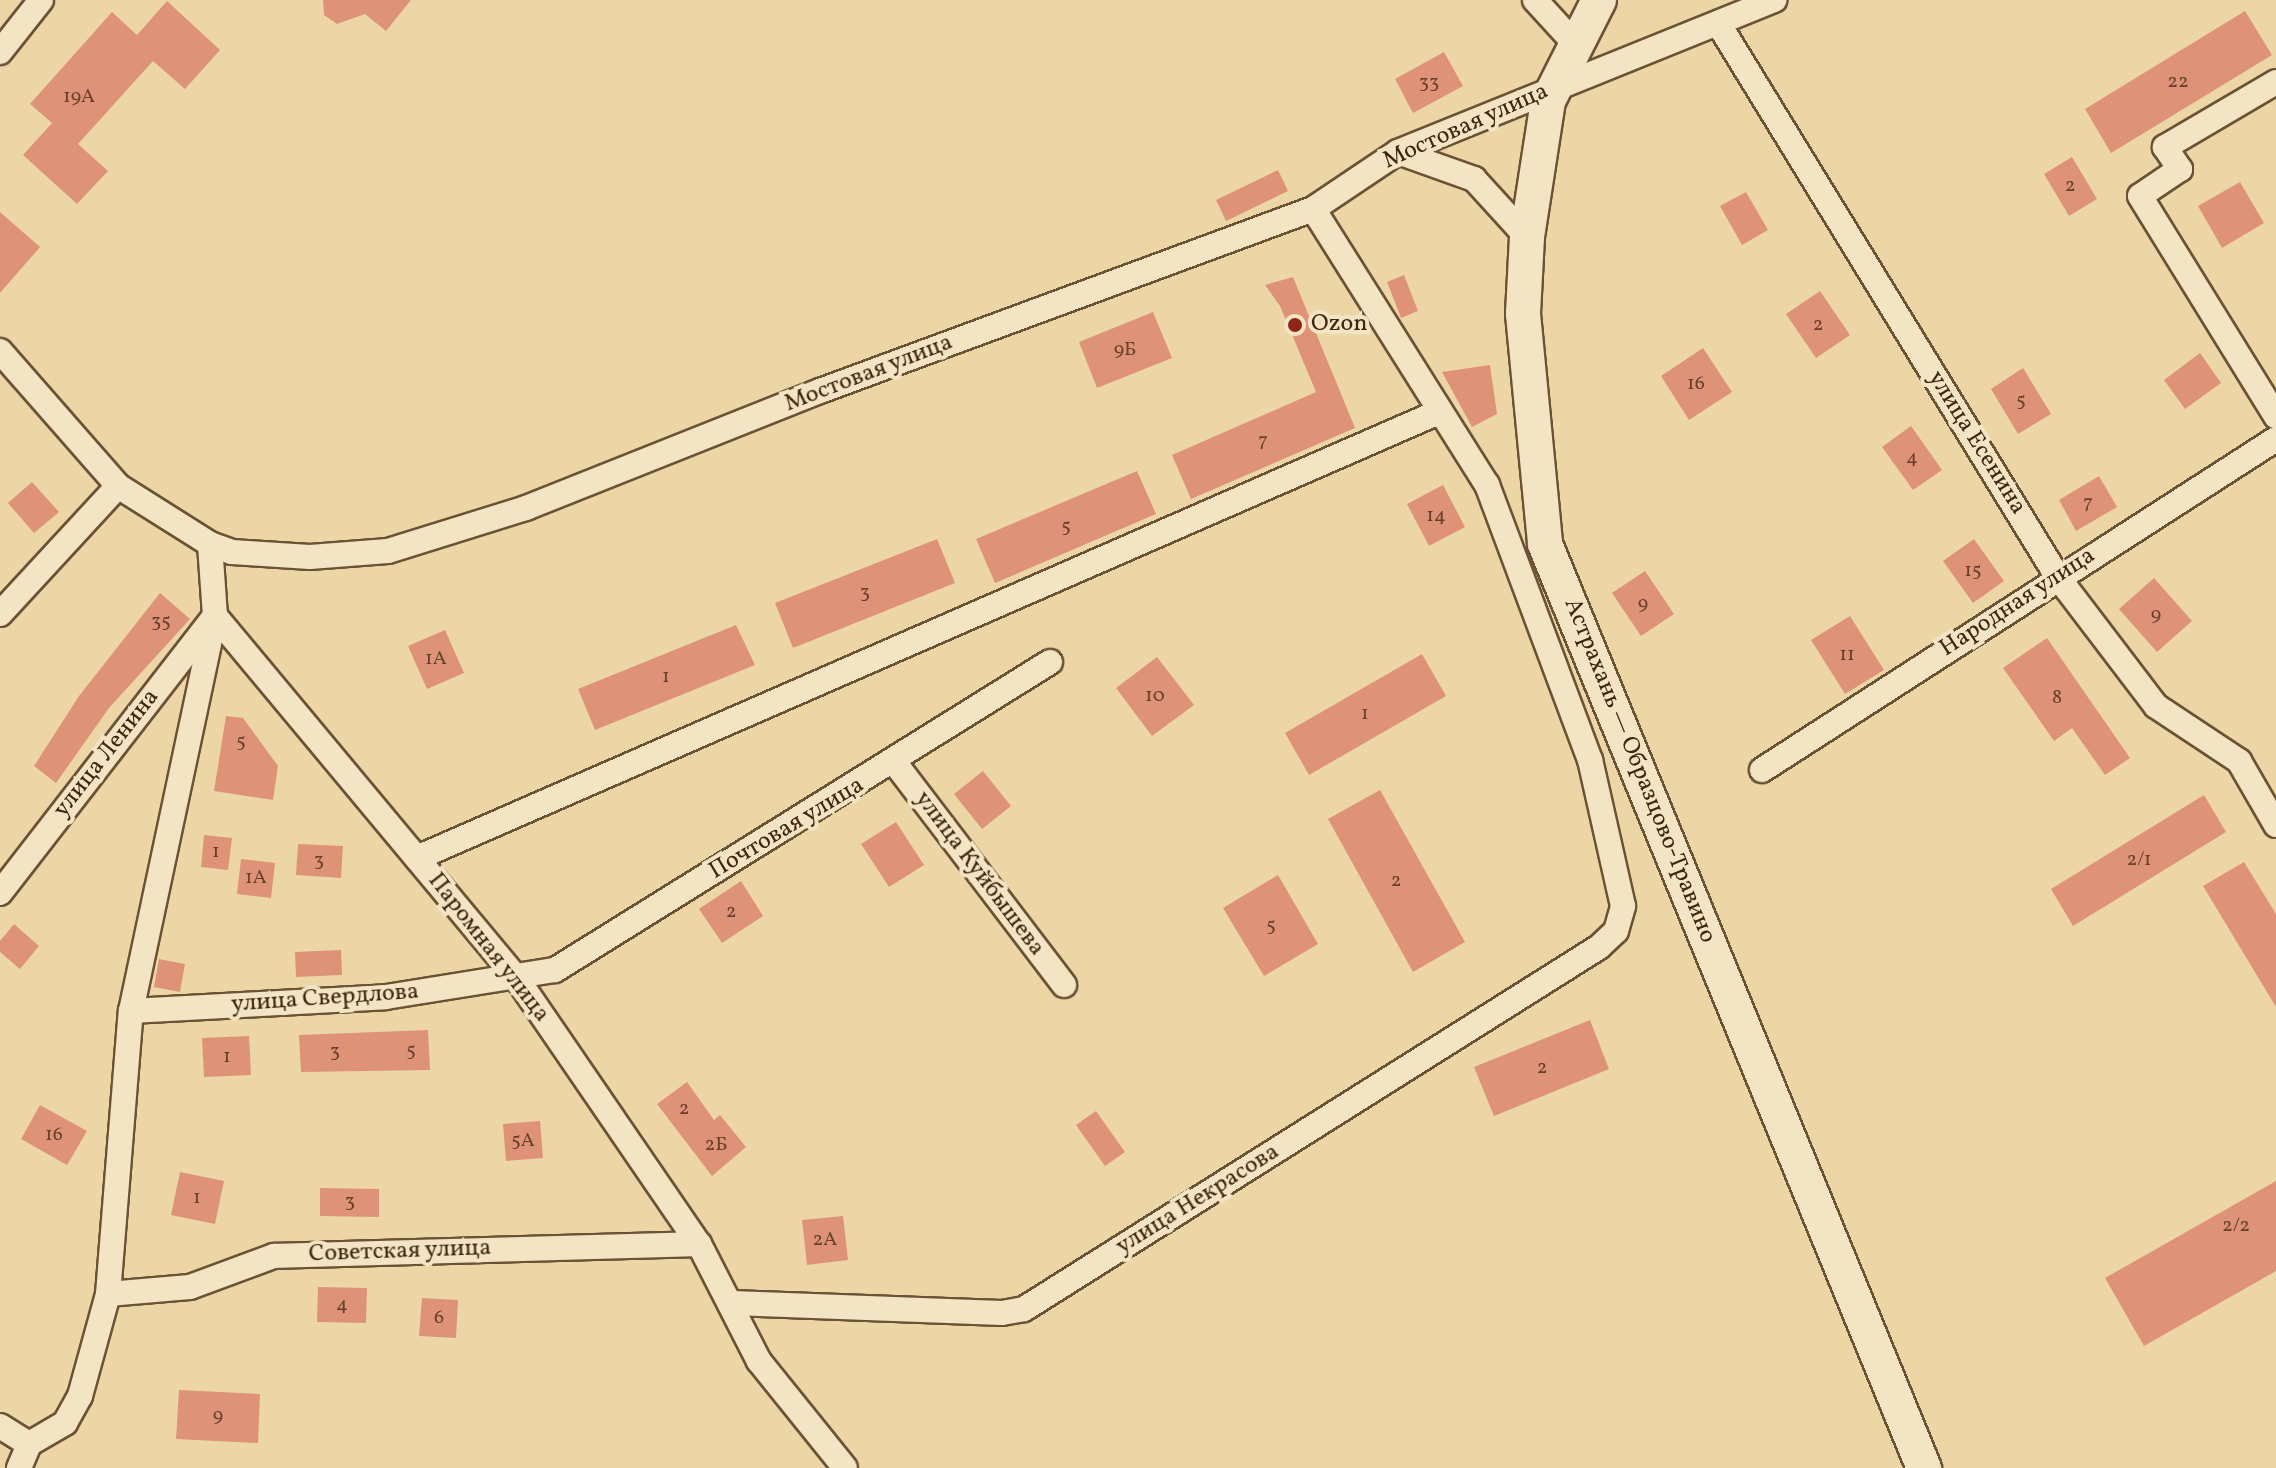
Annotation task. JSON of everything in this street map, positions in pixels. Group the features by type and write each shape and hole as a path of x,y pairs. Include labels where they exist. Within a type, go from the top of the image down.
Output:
{"street":[{"path":"0,52 41,0"},
{"path":"1535,0 1578,47"},
{"name":"Астрахань — Образцово-Травино","path":"1599,0 1578,47 1548,101 1527,237 1523,314 1545,544 1924,1468"},
{"name":"Мостовая улица","path":"0,351 118,486 210,544 232,552 310,557 388,551 452,535 1313,209 1398,152 1774,0"},
{"name":"улица Есенина","path":"1718,23 2057,576 2156,706 2239,761 2276,825"},
{"path":"2276,82 2165,147 2180,169 2140,196 2276,416"},
{"path":"1398,152 1474,179 1527,237"},
{"path":"417,858 1439,412 1313,209"},
{"name":"улица Некрасова","path":"732,1303 1002,1313 1024,1309 1599,947 1616,931 1623,906 1590,760 1487,485 1439,412"},
{"name":"Народная улица","path":"1762,770 2057,576 2276,439"},
{"path":"0,614 118,486"},
{"path":"19,1468 29,1444 65,1423 80,1396 108,1294 131,1011 215,616 210,544"},
{"name":"Паромная улица","path":"215,616 518,980 699,1244 732,1303 759,1361 845,1468"},
{"name":"улица Ленина","path":"0,893 215,616"},
{"name":"Почтовая улица","path":"518,980 555,970 895,763 1050,662"},
{"name":"улица Куйбышева","path":"895,763 1064,985"},
{"name":"улица Свердлова","path":"131,1011 386,997 518,980"},
{"name":"Советская улица","path":"108,1294 190,1287 274,1256 699,1244"},
{"path":"0,1426 29,1444"}],"building":[{"path":"323,0 411,0 386,31 365,14 337,24 324,15"},
{"path":"167,1 220,50 185,89 153,61 78,144 108,171 77,204 23,155 52,123 30,104 112,12 137,35"},
{"path":"2245,11 2272,55 2111,153 2085,109"},
{"path":"1444,52 1463,86 1413,113 1395,79"},
{"path":"2072,157 2097,199 2069,216 2044,174"},
{"path":"1278,170 1288,191 1226,221 1216,200"},
{"path":"2240,182 2264,223 2222,248 2198,206"},
{"path":"1746,192 1768,230 1742,245 1720,206"},
{"path":"0,212 40,247 0,293"},
{"path":"1404,275 1418,311 1401,318 1387,282"},
{"path":"1293,277 1355,428 1191,499 1172,455 1316,392 1280,306 1265,285"},
{"path":"1820,291 1850,335 1816,358 1786,314"},
{"path":"1153,312 1172,358 1097,388 1079,342"},
{"path":"1703,348 1732,392 1689,420 1661,376"},
{"path":"2200,353 2221,383 2185,409 2164,380"},
{"path":"1490,365 1497,414 1472,427 1442,372"},
{"path":"2023,368 2051,414 2018,434 1991,389"},
{"path":"1911,426 1942,470 1913,490 1882,447"},
{"path":"1137,471 1156,514 995,583 976,539"},
{"path":"2099,476 2117,507 2076,531 2059,500"},
{"path":"32,482 59,512 34,533 8,503"},
{"path":"1443,485 1465,527 1429,546 1407,504"},
{"path":"937,539 955,583 793,648 775,603"},
{"path":"1974,539 2004,581 1973,603 1943,561"},
{"path":"1645,571 1674,614 1641,636 1612,593"},
{"path":"2154,578 2192,621 2157,652 2119,609"},
{"path":"160,593 190,619 109,708 56,783 34,766 79,696"},
{"path":"1850,616 1884,670 1845,694 1811,640"},
{"path":"736,625 755,665 595,730 578,689"},
{"path":"445,630 464,673 427,689 408,646"},
{"path":"2047,638 2130,758 2105,775 2072,728 2054,741 2003,668"},
{"path":"1422,654 1446,696 1309,775 1285,733"},
{"path":"1157,657 1194,705 1152,736 1116,688"},
{"path":"226,716 243,718 278,766 273,800 214,791"},
{"path":"983,771 1011,806 982,829 954,794"},
{"path":"1380,790 1465,942 1413,972 1328,819"},
{"path":"2204,795 2226,832 2073,926 2051,889"},
{"path":"896,822 924,865 889,887 861,844"},
{"path":"204,835 232,838 228,870 201,867"},
{"path":"298,844 343,846 341,878 296,875"},
{"path":"241,859 275,863 271,898 237,894"},
{"path":"2244,862 2276,914 2276,1007 2203,886"},
{"path":"1278,875 1318,944 1264,976 1223,908"},
{"path":"741,881 763,916 722,943 699,909"},
{"path":"14,924 39,946 20,969 0,952 0,941"},
{"path":"341,950 342,975 296,977 295,952"},
{"path":"159,959 185,964 180,992 154,987"},
{"path":"1590,1020 1609,1069 1494,1116 1474,1067"},
{"path":"428,1030 430,1070 301,1072 299,1035"},
{"path":"249,1036 251,1075 204,1077 202,1038"},
{"path":"687,1082 714,1120 720,1115 746,1147 712,1176 657,1104"},
{"path":"40,1105 87,1131 67,1165 21,1139"},
{"path":"1096,1111 1125,1152 1105,1166 1076,1125"},
{"path":"540,1121 543,1158 506,1161 503,1124"},
{"path":"180,1172 224,1181 215,1224 171,1215"},
{"path":"2276,1181 2276,1271 2144,1346 2105,1278"},
{"path":"320,1188 379,1189 379,1217 320,1216"},
{"path":"843,1216 848,1260 807,1265 802,1220"},
{"path":"318,1287 367,1288 366,1323 317,1322"},
{"path":"422,1298 458,1300 456,1338 419,1336"},
{"path":"179,1390 260,1394 258,1443 176,1439"}],"place":[{"name":"Ozon","path":"1295,325"}]}
